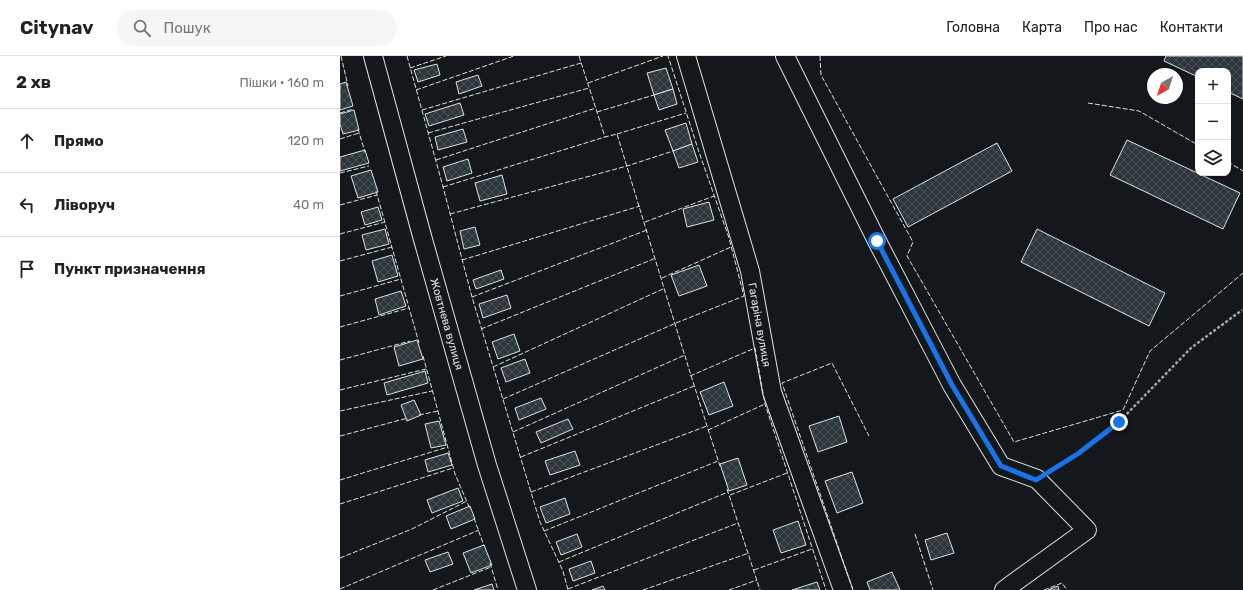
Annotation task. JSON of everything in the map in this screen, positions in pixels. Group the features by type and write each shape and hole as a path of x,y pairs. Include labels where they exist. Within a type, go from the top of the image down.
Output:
{"street":[{"name":"Жовтнева вулиця","path":"373,56 422,236 483,450 526,590"},
{"name":"Гагаріна вулиця","path":"686,56 750,271 772,392 843,590"},
{"path":"785,56 877,241 952,385 992,453 1001,466 1036,480 1087,530 1004,590"}],"path":[{"path":"1036,480 1079,453 1119,422 1191,348 1242,310"}],"building":[{"path":"1166,56 1243,56 1243,99 1231,93 1231,68 1195,68 1195,76 1183,70 1183,68 1179,68 1164,61"},
{"path":"437,64 440,75 418,82 414,70"},
{"path":"666,68 673,89 654,95 647,73"},
{"path":"478,75 482,86 459,94 456,82"},
{"path":"346,82 353,106 340,110 340,84"},
{"path":"673,89 677,104 659,110 654,95"},
{"path":"460,103 464,115 429,126 425,114"},
{"path":"354,110 359,130 343,134 340,124 340,114"},
{"path":"686,123 692,144 673,151 665,130"},
{"path":"463,129 467,142 438,150 435,137"},
{"path":"1127,140 1195,172 1195,176 1204,176 1240,193 1223,229 1110,175"},
{"path":"997,143 1012,171 908,227 893,199"},
{"path":"692,144 698,162 679,168 673,151"},
{"path":"365,150 369,163 340,171 340,157"},
{"path":"468,159 472,173 447,181 443,167"},
{"path":"371,170 378,192 358,198 351,176"},
{"path":"502,175 507,194 480,201 475,183"},
{"path":"709,202 714,220 687,227 683,209"},
{"path":"378,207 382,220 365,225 361,212"},
{"path":"475,227 480,245 464,249 460,231"},
{"path":"385,229 389,244 366,250 362,235"},
{"path":"1037,229 1165,293 1149,326 1021,262"},
{"path":"392,255 398,276 378,282 372,261"},
{"path":"699,265 707,286 679,296 671,275"},
{"path":"501,270 504,279 476,289 473,280"},
{"path":"401,291 406,306 379,315 375,299"},
{"path":"507,295 511,308 483,318 479,304"},
{"path":"514,334 520,351 498,359 492,342"},
{"path":"417,340 423,359 399,366 394,347"},
{"path":"525,359 530,373 506,382 501,368"},
{"path":"425,371 428,383 387,395 384,383"},
{"path":"724,382 733,406 709,415 700,392"},
{"path":"541,398 546,409 519,420 515,408"},
{"path":"414,400 421,415 407,421 401,405"},
{"path":"839,416 847,442 818,452 809,426"},
{"path":"568,419 573,429 541,443 536,432"},
{"path":"439,421 446,445 431,448 425,424"},
{"path":"575,451 580,465 550,475 545,461"},
{"path":"448,453 452,465 428,472 425,460"},
{"path":"738,458 747,485 729,491 720,464"},
{"path":"852,472 863,503 837,513 825,481"},
{"path":"458,488 463,501 432,513 427,500"},
{"path":"565,498 570,514 546,523 540,507"},
{"path":"470,506 475,519 451,529 446,516"},
{"path":"798,521 806,545 781,553 773,530"},
{"path":"947,533 954,553 931,560 925,540"},
{"path":"577,534 582,547 561,555 556,542"},
{"path":"484,545 492,565 471,573 463,553"},
{"path":"448,552 453,564 430,572 425,560"},
{"path":"591,561 595,573 573,581 569,569"},
{"path":"892,572 900,590 870,590 867,582"},
{"path":"817,582 820,590 792,590"},
{"path":"492,584 494,590 474,590"},
{"path":"603,586 605,590 592,590"},
{"path":"1058,586 1059,590 1048,590"}],"fence":[{"path":"341,56 348,86"},
{"path":"407,56 472,297 540,522 563,571 568,590"},
{"path":"410,68 446,56"},
{"path":"416,90 514,56"},
{"path":"579,56 605,137 617,134 720,466"},
{"path":"588,83 663,56"},
{"path":"503,399 676,323 744,296 729,238 668,56"},
{"path":"820,56 821,75 913,242 907,256 1014,442 1123,410 1150,351 1243,273"},
{"path":"422,110 581,63"},
{"path":"428,133 589,88"},
{"path":"597,112 654,95"},
{"path":"1088,103 1139,111 1195,143"},
{"path":"436,160 596,108"},
{"path":"340,113 353,109"},
{"path":"617,134 686,113"},
{"path":"358,129 365,152"},
{"path":"340,139 359,133"},
{"path":"443,187 605,137"},
{"path":"450,214 627,166 673,151"},
{"path":"1231,164 1243,171"},
{"path":"340,173 369,166"},
{"path":"376,191 419,343"},
{"path":"340,205 377,195"},
{"path":"645,222 714,196"},
{"path":"462,260 640,206"},
{"path":"340,234 385,222"},
{"path":"472,297 647,230"},
{"path":"340,261 392,247"},
{"path":"662,278 731,247"},
{"path":"481,329 656,258"},
{"path":"340,296 401,279"},
{"path":"493,367 665,288"},
{"path":"340,327 409,308"},
{"path":"340,360 410,341"},
{"path":"690,376 755,348 765,404 826,590"},
{"path":"513,432 685,355"},
{"path":"423,356 455,474 470,509"},
{"path":"853,590 782,383 832,363 869,436"},
{"path":"340,390 426,369"},
{"path":"521,457 694,386"},
{"path":"340,411 432,391"},
{"path":"708,430 765,404"},
{"path":"419,415 438,411"},
{"path":"340,436 408,418"},
{"path":"531,492 707,426"},
{"path":"340,480 448,447"},
{"path":"544,531 718,461"},
{"path":"340,504 453,468"},
{"path":"730,495 787,473"},
{"path":"727,489 760,590"},
{"path":"559,562 728,492"},
{"path":"340,558 412,529 467,501"},
{"path":"474,518 484,546"},
{"path":"568,589 738,523"},
{"path":"340,589 479,530"},
{"path":"915,534 933,590"},
{"path":"754,570 812,549"},
{"path":"643,590 749,553"},
{"path":"490,563 498,590"},
{"path":"433,590 491,567"},
{"path":"729,590 757,580"},
{"path":"1044,590 1062,583 1067,590"}],"route":[{"path":"877,241 952,385 1001,466 1036,480 1079,453 1119,422"}]}
